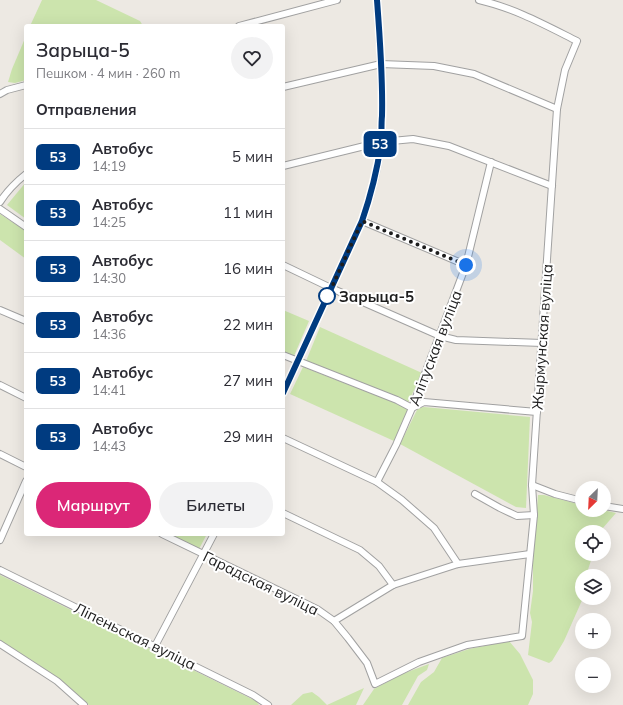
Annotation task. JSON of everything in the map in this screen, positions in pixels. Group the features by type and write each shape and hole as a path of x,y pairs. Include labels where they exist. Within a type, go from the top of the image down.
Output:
{"street":[{"path":"245,24 337,0"},
{"path":"285,389 362,221 371,196 381,142 381,64 377,0"},
{"name":"Жырмунская вуліца","path":"375,684 419,662 467,646 522,636 534,515 532,485 557,109 565,70 576,41 522,14 490,2 479,0"},
{"path":"285,87 381,64 434,66 474,74 557,109"},
{"path":"0,94 7,90 24,86"},
{"path":"285,166 381,142 413,139 449,146 552,186"},
{"name":"Алітуская вуліца","path":"377,482 396,445 412,408 466,265 491,162"},
{"path":"0,202 15,182 24,175"},
{"path":"0,209 24,226"},
{"path":"362,221 466,265"},
{"path":"285,266 440,336 456,340 542,343"},
{"path":"0,310 24,320"},
{"path":"285,356 397,400 412,408 424,402 537,412"},
{"path":"0,385 24,397"},
{"path":"285,439 377,482 402,500 434,528 458,564"},
{"path":"0,454 24,466"},
{"path":"532,485 555,494 575,499"},
{"path":"0,540 24,486"},
{"path":"475,494 517,516 534,515"},
{"path":"611,507 623,509"},
{"path":"285,514 360,550 379,566 393,585"},
{"name":"Гарадская вуліца","path":"166,536 306,603 334,621 367,664 375,684"},
{"path":"155,646 213,536"},
{"path":"334,621 393,585 458,564 530,554"},
{"name":"Ліпеньская вуліца","path":"0,570 253,695 268,705"},
{"path":"0,644 57,681 84,705"}],"green space":[{"path":"42,0 96,0 140,21 142,24 31,24"},
{"path":"24,41 24,81 15,83 8,82"},
{"path":"24,184 24,218 7,205"},
{"path":"0,214 24,230 24,258 0,240"},
{"path":"285,311 309,321 294,356 285,352"},
{"path":"320,327 422,373 408,403 306,361"},
{"path":"303,367 408,409 394,441 290,394"},
{"path":"424,407 530,417 526,508 516,507 400,444 418,408"},
{"path":"538,495 544,495 575,503 575,517 611,517 611,512 616,513 606,525 575,525 575,561 591,561 588,569 575,569 575,605 580,605 575,613 564,641 552,661 549,663 528,655 532,622 530,613 533,591 533,562"},
{"path":"174,536 206,536 199,549"},
{"path":"0,575 256,701 259,705 89,705 56,677 30,659 0,642"},
{"path":"509,641 520,654 533,680 533,694 528,705 408,705 421,682 434,672 442,658 469,649"},
{"path":"429,664 427,670 418,676 402,705 363,705 374,689 402,674"},
{"path":"364,688 356,705 327,705"},
{"path":"312,692 327,705 291,705 303,694"}],"bus line":[{"name":"53","path":"285,389 362,221 371,196 381,142 381,64 377,0"}],"place":[{"name":"Зарыца-5","path":"327,296"}],"route":[{"path":"327,296 326,300 362,221 466,265"}]}
